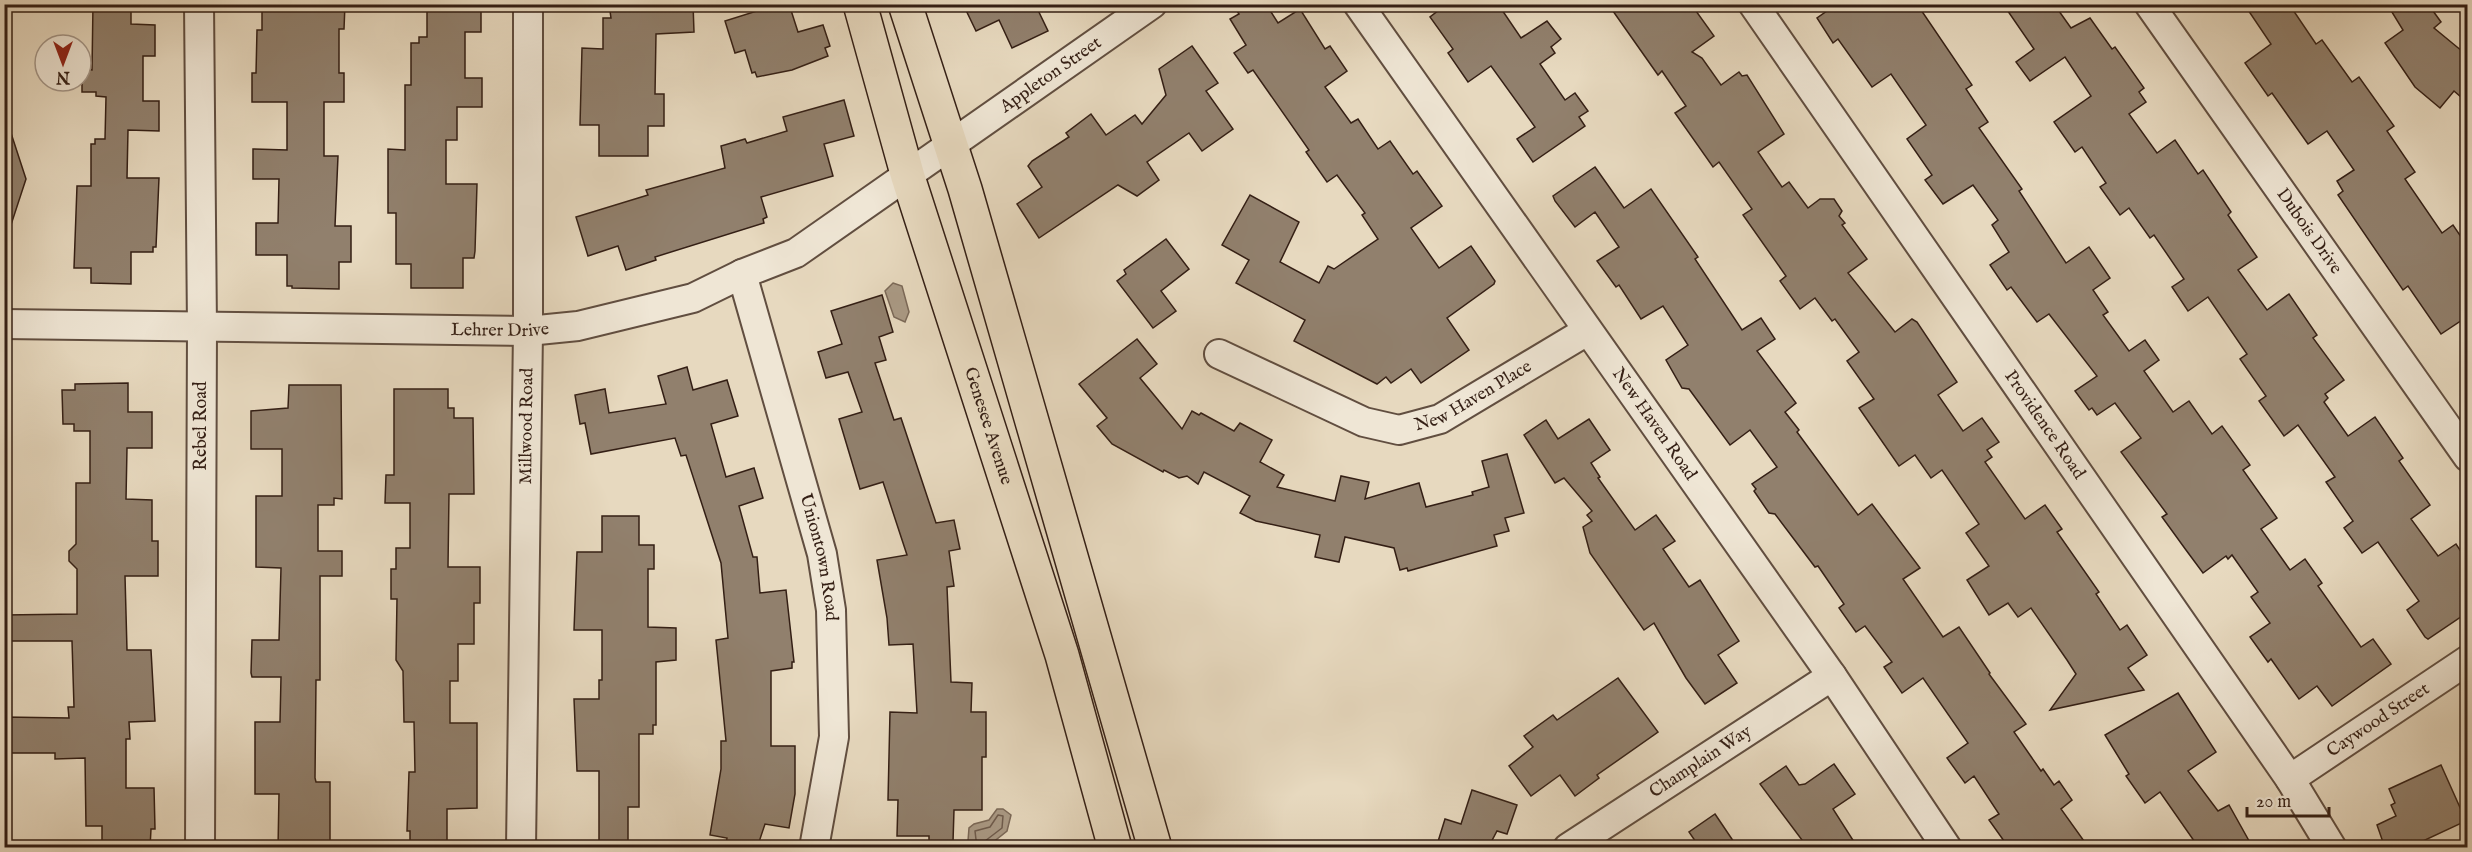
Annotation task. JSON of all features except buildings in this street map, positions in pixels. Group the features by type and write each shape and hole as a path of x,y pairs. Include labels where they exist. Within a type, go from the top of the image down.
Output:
{"main road":[{"name":"Genesee Avenue","path":"860,4 908,177 1062,655 1115,848"},
{"path":"905,4 1027,399 1155,848"}],"street":[{"name":"Rebel Road","path":"199,4 202,328 200,848"},
{"name":"Millwood Road","path":"521,848 528,331 528,4"},
{"name":"Appleton Street","path":"950,148 1152,4"},
{"name":"New Haven Road","path":"1358,4 1832,676 1947,848"},
{"name":"Providence Road","path":"1753,4 2290,779 2332,848"},
{"name":"Dubois Drive","path":"2149,4 2468,457"},
{"name":"Lehrer Drive","path":"4,324 528,331 578,326 693,298 742,274 796,253 950,148"},
{"name":"Uniontown Road","path":"742,274 822,554 831,610 834,737 814,848"},
{"name":"New Haven Place","path":"1219,354 1364,422 1399,430 1440,418 1587,331"},
{"name":"Caywood Street","path":"2290,779 2468,660"},
{"name":"Champlain Way","path":"1568,848 1832,676"}],"water":[{"path":"893,283 902,286 909,312 905,322 894,317 885,291"},
{"path":"997,809 1003,809 1011,815 1007,831 987,847 973,846 968,841 969,828 974,824 989,820"}]}
